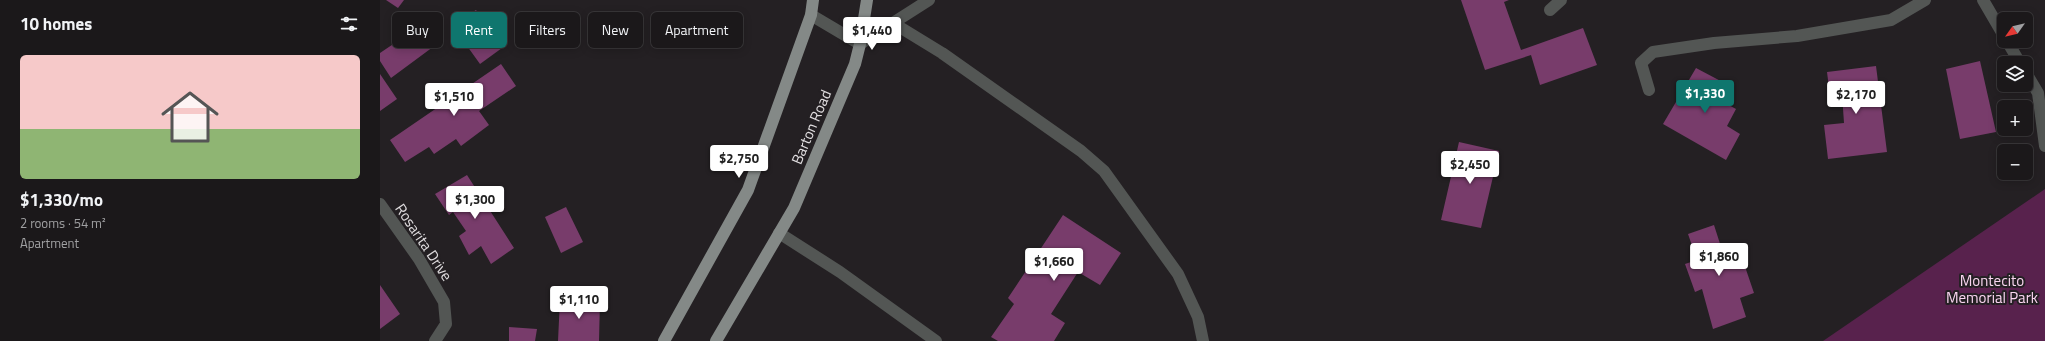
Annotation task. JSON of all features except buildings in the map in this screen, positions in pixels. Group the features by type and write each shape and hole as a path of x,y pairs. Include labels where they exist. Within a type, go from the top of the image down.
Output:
{"main road":[{"path":"664,341 748,190 811,15 813,0"},
{"name":"Barton Road","path":"716,341 794,208 855,64 860,44 867,0"}],"street":[{"path":"811,15 860,44 929,0"},
{"path":"1550,10 1561,0"},
{"path":"1649,90 1641,63 1653,52 1714,43 1796,36 1891,20 1925,0"},
{"path":"1983,0 1997,24"},
{"path":"894,23 942,53 1081,151 1104,171 1178,274 1198,317 1202,341"},
{"path":"2033,85 2038,93 2045,146"},
{"name":"Rosarita Drive","path":"380,204 385,222 420,259 444,302 446,324 434,341"},
{"path":"780,233 840,272 936,341"}],"green space":[{"name":"Montecito Memorial Park","path":"2045,189 2045,341 1823,341"}]}
